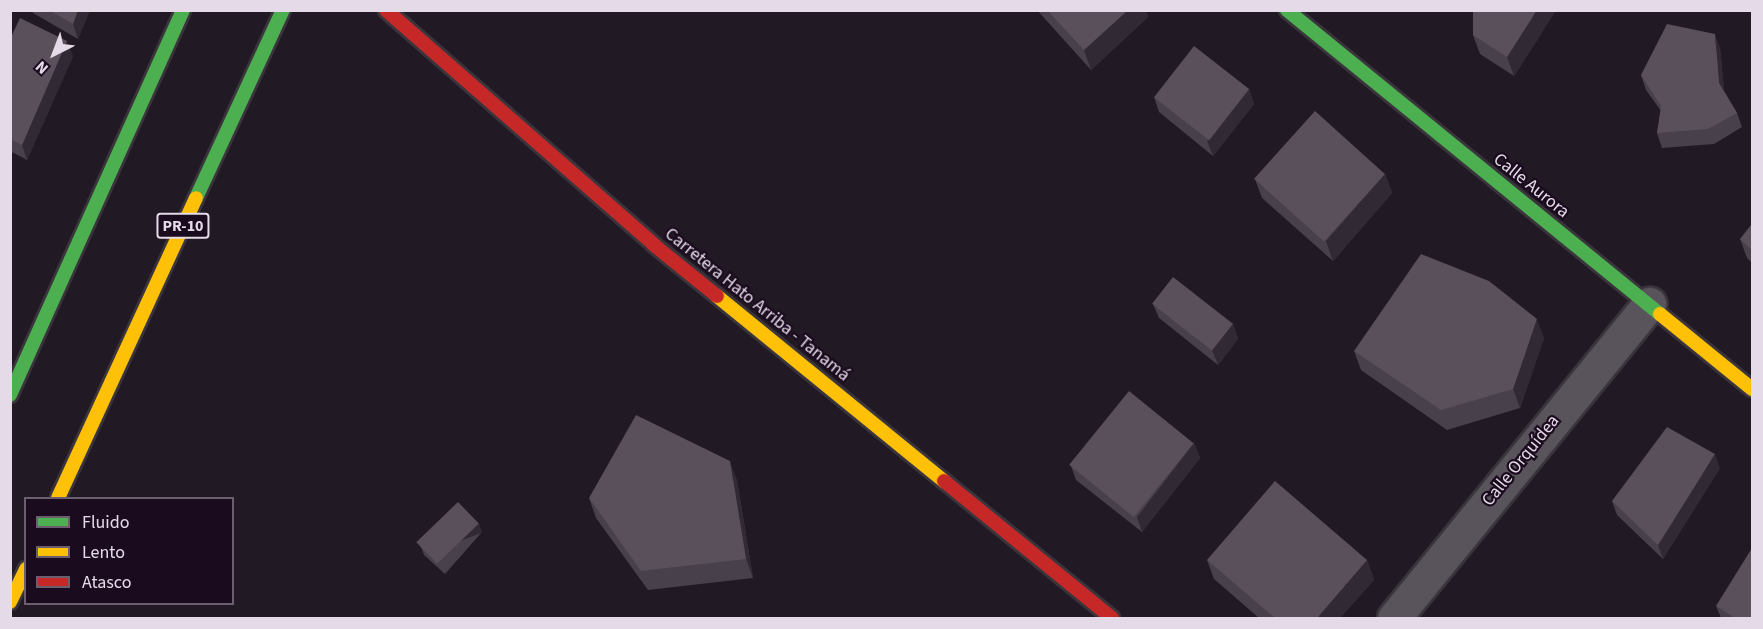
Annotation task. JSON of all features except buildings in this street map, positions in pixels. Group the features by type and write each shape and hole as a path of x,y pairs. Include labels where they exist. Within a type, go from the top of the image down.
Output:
{"main road":[{"path":"10,395 183,10"},
{"name":"PR-10","path":"58,497 283,10"},
{"name":"Carretera Hato Arriba - Tanamá","path":"386,10 654,245 1112,618"},
{"name":"Calle Aurora","path":"1287,10 1752,389"},
{"path":"10,602 24,573"}],"street":[{"name":"Calle Orquídea","path":"1394,618 1649,304"}],"traffic: fast":[{"path":"10,395 183,10"},
{"path":"196,198 283,10"},
{"path":"1287,10 1660,314"}],"traffic: slow":[{"path":"58,497 196,198"},
{"path":"717,296 944,481"},
{"path":"1660,314 1752,389"},
{"path":"10,602 24,573"}],"traffic: jam":[{"path":"386,10 654,245 717,296"},
{"path":"944,481 1112,618"}]}
